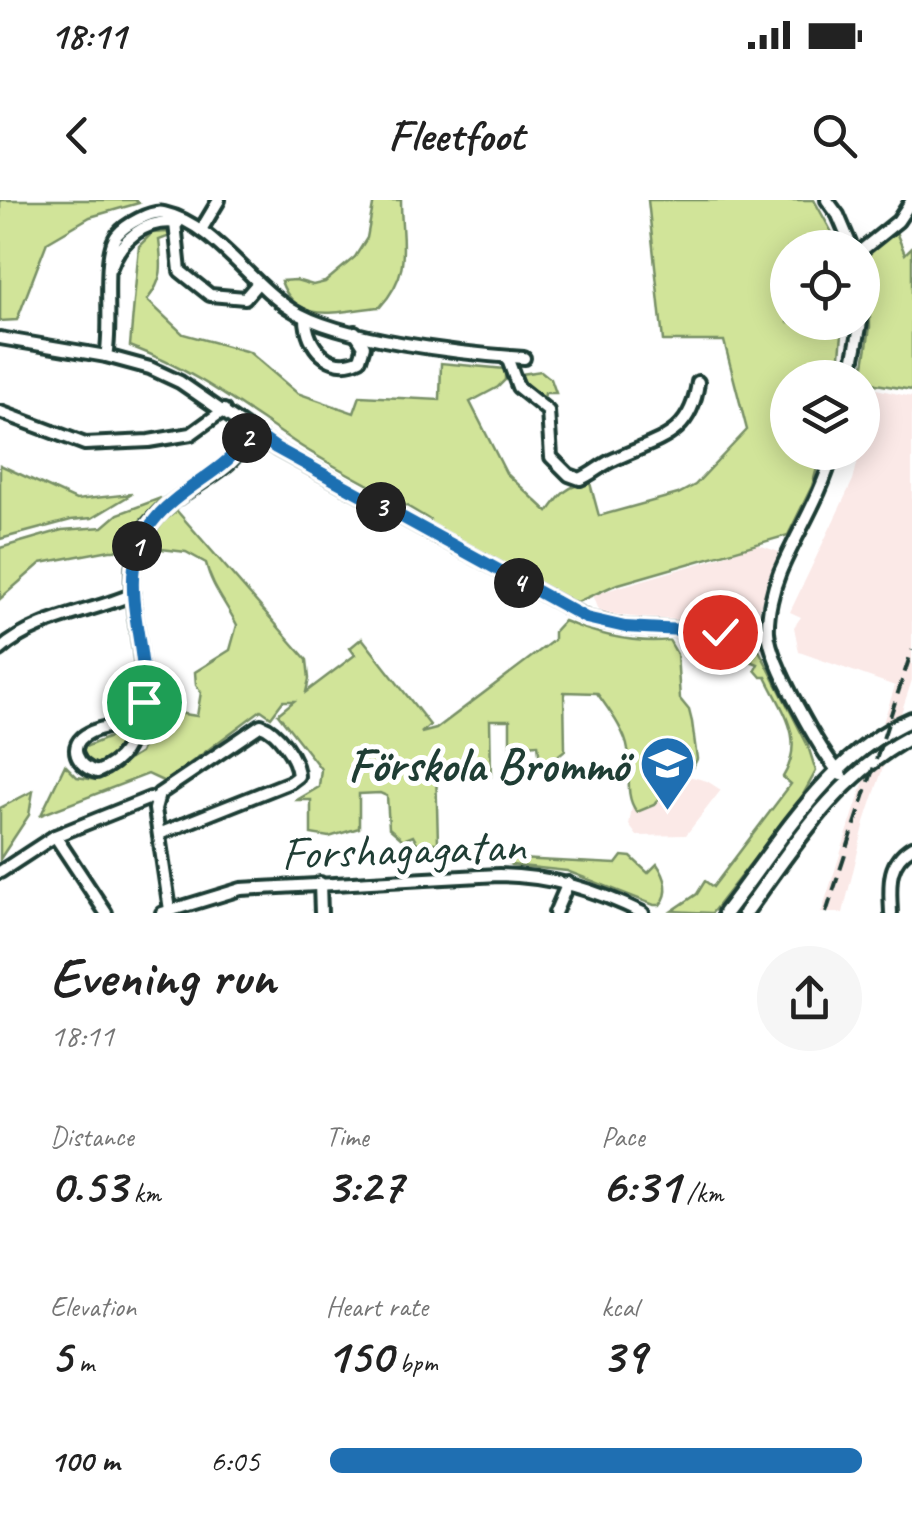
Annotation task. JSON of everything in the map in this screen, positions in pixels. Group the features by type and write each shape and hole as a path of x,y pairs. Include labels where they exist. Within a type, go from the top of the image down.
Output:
{"street":[{"path":"201,230 219,200"},
{"path":"827,200 844,230"},
{"path":"880,235 898,220 912,200"},
{"path":"106,356 110,339 108,253 125,228 156,213 166,213 201,230 257,284 306,318 355,332 524,358"},
{"path":"110,276 119,248 134,233 156,223 188,225"},
{"path":"175,223 180,270 210,295 246,298 257,284"},
{"path":"306,318 309,341 316,352 342,363 360,359 364,346 355,332"},
{"path":"0,338 106,356 165,375 290,456 586,618 639,628 768,634"},
{"path":"506,357 518,387 548,411 548,447 556,466 580,479 607,462 675,432 696,400 698,382"},
{"path":"0,412 85,444 190,434 224,410"},
{"path":"137,721 89,733 78,746 78,762 84,769 98,772 110,767 131,744 137,721 144,692 140,638 131,594 136,548 152,519 174,499 228,463 252,431"},
{"path":"827,470 779,574 768,634 821,752 842,776"},
{"path":"0,650 41,624 131,594"},
{"path":"724,913 873,741 912,719"},
{"path":"159,834 290,782 298,776 299,769 273,730 261,725 159,794 155,800 166,912"},
{"path":"744,913 842,776 912,736"},
{"path":"0,872 55,836 150,798 155,800"},
{"path":"55,836 106,913"},
{"path":"891,913 890,872 901,854 912,847"},
{"name":"Forshagagatan","path":"166,912 241,889 499,875 568,883 612,897 644,913"},
{"path":"555,913 568,883"},
{"path":"320,884 321,913"}],"shaded area":[{"path":"880,390 912,397 912,680 865,822 843,913 821,913 895,686 799,652 794,627 801,617 790,612 856,470 880,470"},
{"path":"756,544 779,552 757,616 751,621 679,623 599,613 592,595 711,560"},
{"name":"Förskola Brommö","path":"674,772 707,781 721,790 686,835 637,836 629,825 633,801"}],"green space":[{"path":"0,200 139,203 90,217 47,242 17,320 0,321"},
{"path":"374,200 401,200 403,257 390,294 380,307 323,313 299,306 281,281 313,285 325,282 355,257 367,238"},
{"path":"648,200 814,200 831,230 770,230 770,340 841,340 840,360 770,360 770,470 816,470 788,535 615,585 573,604 429,524 430,520 312,453 197,378 130,346 139,246 152,233 167,232 170,236 159,240 159,279 147,300 183,334 249,352 297,393 354,413 360,396 440,400 441,363 505,369 505,380 498,387 470,402 506,473 548,512 565,492 590,483 599,516 678,494 695,485 747,430 724,341 663,341"},
{"path":"896,232 905,254 912,247 912,390 880,385 880,360 865,360 868,340 880,340 880,243"},
{"path":"541,371 551,379 556,393 545,393 544,399 526,384 521,374"},
{"path":"0,465 76,500 132,494 92,518 0,539"},
{"path":"161,498 133,528 123,550 41,563 0,599 0,548 62,530 103,527 118,514"},
{"path":"177,511 307,660 306,692 355,655 350,648 362,638 430,725 421,733 436,729 554,640 554,632 564,621 615,637 669,640 677,654 680,699 689,710 697,759 693,767 679,771 654,805 637,812 630,798 626,742 616,720 597,693 564,692 565,750 555,758 540,762 538,744 523,745 523,759 510,761 510,720 490,720 491,776 458,777 458,767 436,768 438,843 417,843 413,836 403,840 389,828 387,796 380,793 359,794 359,828 329,837 311,834 311,800 297,800 319,787 321,769 278,714 294,701 283,701 271,717 261,710 165,782 148,774 41,815 65,765 77,777 96,780 140,753 150,728 163,719 164,711 197,716 201,692 195,672 230,650 237,625 206,563 186,552 145,547"},
{"path":"686,640 759,650 808,746 816,771 800,800 712,913 672,911 697,894 705,881 713,887 791,784 783,777 790,763 792,738 766,677 755,670 758,664 728,652 685,649 682,646"},
{"path":"127,732 126,743 111,761 88,765 82,756 85,747"},
{"path":"33,791 29,815 0,859 0,808"},
{"path":"512,855 518,859 616,864 622,856 631,857 648,873 657,864 665,880 665,895 660,905 654,905 567,871 511,865 506,861"}],"railway":[{"path":"826,913 912,650"}],"place":[{"name":"Förskola Brommö","path":"667,813"}],"route":[{"path":"144,702 140,638 131,594 136,548 152,519 174,499 228,463 252,431 276,448 586,618 625,627 720,632"}]}
